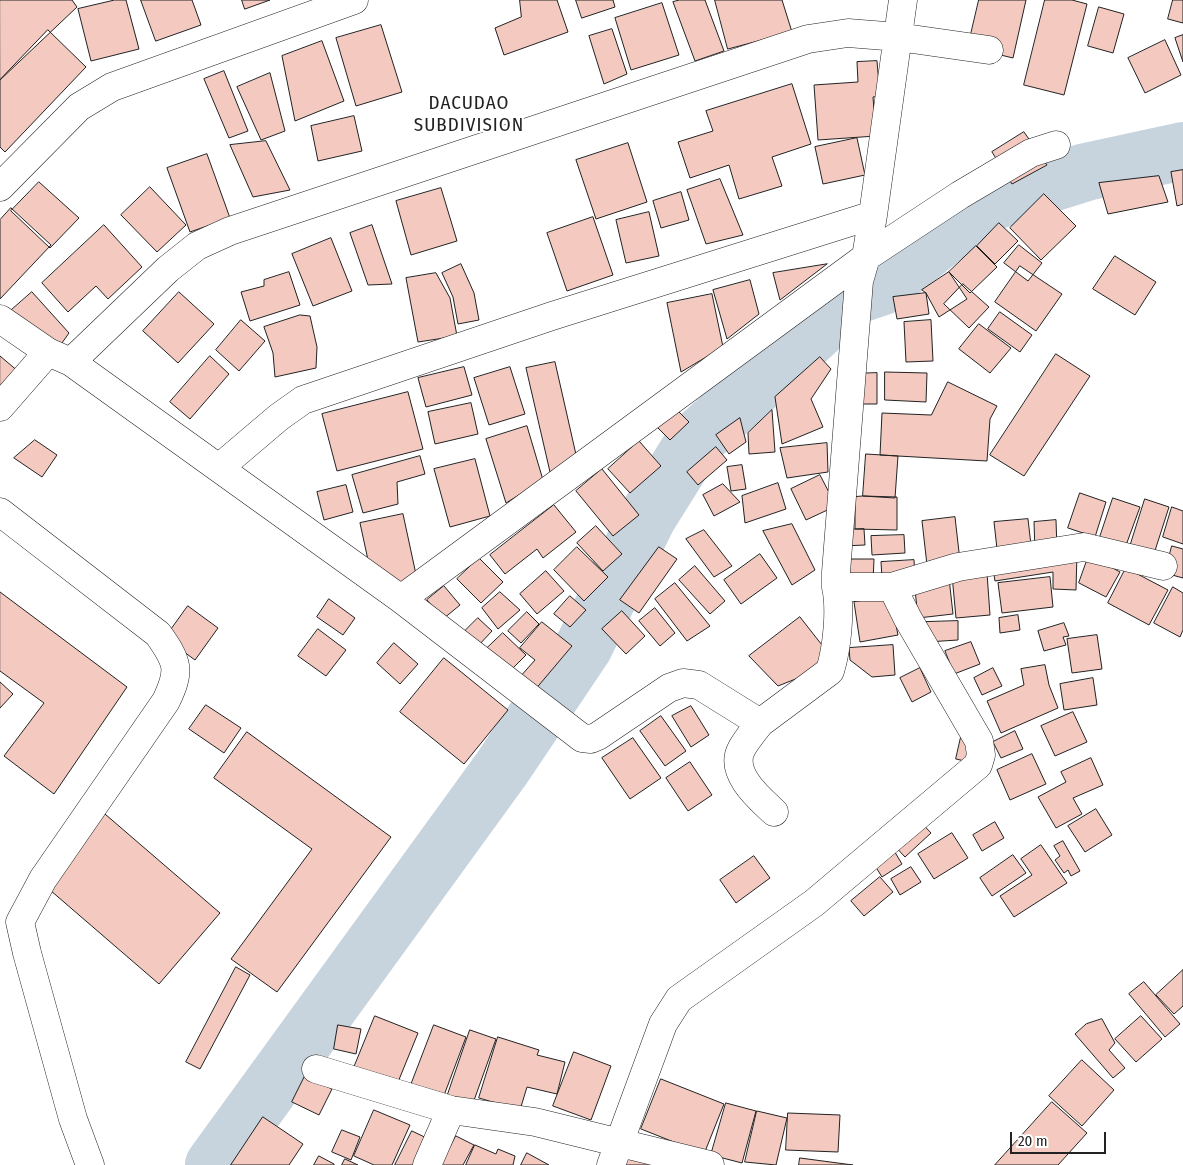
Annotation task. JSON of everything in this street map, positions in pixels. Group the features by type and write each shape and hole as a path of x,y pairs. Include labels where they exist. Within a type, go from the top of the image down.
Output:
{"street":[{"path":"0,187 79,107 112,87 354,0"},
{"path":"774,812 746,784 740,769 740,749 760,723 830,671 834,659 838,610 836,587 839,507 861,282 873,215 904,0"},
{"path":"0,407 197,246 230,230 808,39 848,33 898,37 988,50"},
{"path":"401,599 861,282 960,195 1031,153 1056,146"},
{"path":"219,468 279,417 303,400 552,316 873,215"},
{"path":"0,318 219,468 401,599 516,685 582,738 591,739 669,688 683,683 699,685 760,723"},
{"path":"0,512 158,634 171,652 177,667 176,681 166,701 43,879 10,922 27,953 73,1118 90,1165"},
{"path":"836,587 892,587 958,567 1084,547 1163,566"},
{"path":"616,1154 663,1024 679,999 814,903 978,765 981,755 979,741 908,619 892,587"},
{"path":"316,1069 451,1110 535,1122 616,1154 710,1165"},
{"path":"427,1165 451,1110"}],"building":[{"path":"0,0 72,0 77,7 0,80"},
{"path":"115,0 126,0 139,49 91,61 78,9"},
{"path":"141,0 192,0 201,25 156,41"},
{"path":"242,0 270,0 245,9"},
{"path":"520,0 557,0 568,32 504,55 495,28 521,17"},
{"path":"576,0 613,0 615,7 582,18"},
{"path":"680,0 705,0 724,51 695,61 673,2"},
{"path":"715,0 782,0 792,32 728,49"},
{"path":"979,0 1026,0 1013,58 968,47"},
{"path":"1045,0 1072,0 1087,4 1064,95 1024,85"},
{"path":"1173,0 1183,0 1183,23 1168,19"},
{"path":"662,3 679,55 631,70 615,18"},
{"path":"1099,7 1124,14 1113,53 1088,46"},
{"path":"381,25 402,92 356,106 336,38"},
{"path":"612,29 627,74 604,84 589,36"},
{"path":"48,30 86,67 5,152 0,147 0,80"},
{"path":"1183,35 1183,62 1175,38"},
{"path":"1165,40 1181,75 1145,93 1128,58"},
{"path":"322,41 344,101 295,121 282,56"},
{"path":"877,61 880,96 873,97 876,136 818,140 814,85 858,82 857,62"},
{"path":"224,71 248,131 229,138 204,79"},
{"path":"270,73 285,131 261,140 237,87"},
{"path":"792,84 811,144 772,157 782,186 739,199 729,165 690,178 678,142 713,131 706,111"},
{"path":"354,116 362,151 318,161 311,126"},
{"path":"1024,132 1047,165 1012,184 992,152"},
{"path":"857,138 865,175 823,184 815,147"},
{"path":"266,141 290,190 253,197 230,145"},
{"path":"628,143 647,202 596,219 576,160"},
{"path":"207,154 230,218 190,232 167,168"},
{"path":"1183,170 1183,204 1177,206 1171,172"},
{"path":"1159,176 1168,202 1108,214 1099,183"},
{"path":"720,179 743,235 706,244 687,190"},
{"path":"39,182 79,218 50,248 11,211"},
{"path":"150,187 186,225 157,252 121,215"},
{"path":"441,188 457,241 411,255 396,201"},
{"path":"681,192 689,220 661,228 653,201"},
{"path":"1044,194 1076,226 1041,260 1010,228"},
{"path":"11,208 51,245 0,299 0,220"},
{"path":"649,212 659,256 626,263 616,220"},
{"path":"593,217 613,275 567,291 547,233"},
{"path":"999,223 1018,241 995,264 977,246"},
{"path":"104,225 142,267 108,299 96,286 68,312 42,283"},
{"path":"372,225 392,284 368,285 350,233"},
{"path":"331,238 352,291 313,306 292,254"},
{"path":"1019,245 1042,263 1028,281 1004,263"},
{"path":"976,246 997,267 970,293 949,272"},
{"path":"1115,256 1156,282 1135,315 1093,289"},
{"path":"461,264 474,293 479,320 458,324 453,297 442,273"},
{"path":"827,264 780,300 773,273"},
{"path":"1020,266 1062,294 1036,331 995,302"},
{"path":"289,272 300,305 250,321 241,292 264,286 264,280"},
{"path":"949,272 967,299 939,317 926,293 922,290"},
{"path":"436,273 450,298 457,336 418,342 406,278"},
{"path":"750,280 759,314 727,339 713,290"},
{"path":"963,284 989,307 969,328 944,304"},
{"path":"32,292 69,333 57,350 7,314"},
{"path":"179,292 214,324 178,363 143,331"},
{"path":"926,293 929,314 897,319 893,297"},
{"path":"712,294 723,347 681,372 667,303"},
{"path":"1000,312 1032,335 1020,352 988,329"},
{"path":"300,315 310,316 317,347 316,368 275,377 273,353 264,327"},
{"path":"241,320 265,341 239,371 216,350"},
{"path":"931,320 933,361 906,362 904,322"},
{"path":"979,324 1011,348 990,373 959,349"},
{"path":"1056,354 1090,376 1024,476 990,455"},
{"path":"0,356 32,383 0,401"},
{"path":"210,356 229,374 190,419 170,402"},
{"path":"820,357 831,369 811,399 823,427 782,444 775,397"},
{"path":"555,362 577,459 550,472 526,368"},
{"path":"464,367 472,395 426,407 418,378"},
{"path":"510,367 525,414 489,425 474,378"},
{"path":"885,372 927,373 926,402 885,400"},
{"path":"877,373 877,404 849,404 851,374"},
{"path":"948,382 997,406 990,419 987,461 880,455 882,413 931,415"},
{"path":"408,392 423,449 337,471 322,414"},
{"path":"471,403 478,434 435,444 428,412"},
{"path":"676,409 689,422 670,440 657,427"},
{"path":"772,410 775,452 749,454 748,433"},
{"path":"740,418 746,442 729,454 716,435"},
{"path":"527,426 543,480 506,503 486,439"},
{"path":"35,440 57,455 42,477 14,458"},
{"path":"639,441 661,466 630,493 608,469"},
{"path":"827,443 828,472 787,478 780,448"},
{"path":"716,447 727,460 698,485 687,472"},
{"path":"866,454 898,456 895,498 863,496"},
{"path":"420,456 425,474 397,482 398,504 363,513 352,475"},
{"path":"475,459 490,516 450,527 434,469"},
{"path":"742,465 746,489 731,491 727,467"},
{"path":"602,469 639,515 613,536 576,491"},
{"path":"820,475 836,506 806,520 791,489"},
{"path":"778,483 786,509 745,523 742,496"},
{"path":"723,484 740,502 714,516 703,495"},
{"path":"346,485 353,512 324,520 317,492"},
{"path":"1080,493 1106,502 1095,537 1068,528"},
{"path":"855,497 897,497 897,530 855,529"},
{"path":"1113,498 1140,507 1125,548 1099,540"},
{"path":"1145,499 1169,507 1152,560 1128,553"},
{"path":"554,505 576,532 543,558 537,549 505,574 490,555"},
{"path":"1172,507 1183,511 1183,544 1163,537"},
{"path":"403,514 417,579 399,588 368,560 360,523"},
{"path":"955,517 960,561 927,565 922,521"},
{"path":"1028,519 1032,554 998,558 994,522"},
{"path":"1056,520 1057,549 1035,551 1034,522"},
{"path":"792,524 815,570 792,585 763,531"},
{"path":"596,526 622,554 603,571 577,543"},
{"path":"864,529 865,545 843,546 843,530"},
{"path":"704,530 732,566 714,577 686,539"},
{"path":"904,535 905,553 872,555 871,536"},
{"path":"1172,546 1183,549 1183,578 1165,573"},
{"path":"577,547 608,577 584,601 554,570"},
{"path":"659,547 677,559 639,613 620,600"},
{"path":"1077,553 1076,590 1053,589 1053,572 995,581 992,563"},
{"path":"760,554 777,578 741,604 724,580"},
{"path":"1089,555 1120,572 1106,597 1079,583"},
{"path":"479,558 503,582 481,603 457,579"},
{"path":"846,559 874,559 873,582 846,581"},
{"path":"914,560 915,576 882,578 881,562"},
{"path":"695,566 725,601 710,614 679,580"},
{"path":"1126,568 1168,590 1149,625 1108,603"},
{"path":"546,571 564,591 537,614 520,594"},
{"path":"987,573 990,615 956,618 952,575"},
{"path":"1050,577 1053,607 1002,613 998,583"},
{"path":"949,578 953,614 918,618 914,580"},
{"path":"675,583 710,626 687,641 655,599"},
{"path":"444,586 460,605 443,619 427,600"},
{"path":"1173,587 1183,593 1183,630 1180,637 1154,623"},
{"path":"0,592 127,687 54,794 4,756 44,703 0,671"},
{"path":"500,592 520,610 498,629 482,608"},
{"path":"570,596 586,610 570,627 554,614"},
{"path":"890,596 898,635 860,642 854,602"},
{"path":"329,599 355,618 343,635 317,617"},
{"path":"188,606 218,628 195,660 165,638"},
{"path":"655,608 675,633 660,646 639,621"},
{"path":"622,611 645,636 626,654 602,629"},
{"path":"527,612 539,624 521,643 508,631"},
{"path":"1018,615 1020,630 1000,633 999,618"},
{"path":"800,617 829,654 803,676 778,686 749,656"},
{"path":"478,618 492,631 477,647 462,634"},
{"path":"958,621 958,640 927,642 926,622"},
{"path":"542,622 572,646 534,691 519,678 535,660 520,648"},
{"path":"1064,623 1069,636 1063,637 1066,645 1044,651 1038,631"},
{"path":"318,629 346,650 326,676 298,656"},
{"path":"503,633 526,655 505,676 482,653"},
{"path":"1097,635 1102,669 1072,673 1067,639"},
{"path":"971,642 980,664 954,674 945,651"},
{"path":"394,643 418,664 400,684 377,663"},
{"path":"893,645 895,675 872,677 850,660 849,648"},
{"path":"444,658 508,710 464,764 400,712"},
{"path":"1045,665 1049,685 1058,708 1001,733 987,701 1024,685 1021,669"},
{"path":"920,668 931,692 912,702 900,678"},
{"path":"993,668 1002,686 982,695 974,678"},
{"path":"1093,678 1097,705 1064,710 1060,684"},
{"path":"0,682 13,694 0,708"},
{"path":"206,705 241,728 224,753 189,729"},
{"path":"691,706 709,735 691,747 672,716"},
{"path":"1073,712 1087,742 1055,756 1041,726"},
{"path":"661,716 686,751 665,766 640,731"},
{"path":"1015,731 1023,749 1001,758 993,742"},
{"path":"247,732 391,837 277,992 231,959 312,849 214,778"},
{"path":"961,737 976,737 973,763 956,759"},
{"path":"633,738 661,778 630,799 602,758"},
{"path":"1032,754 1046,784 1010,800 997,770"},
{"path":"1091,758 1103,785 1073,798 1082,814 1056,828 1038,797 1066,782 1061,772"},
{"path":"690,762 712,795 688,811 666,778"},
{"path":"98,808 220,913 159,984 43,884"},
{"path":"1096,809 1112,835 1085,852 1068,826"},
{"path":"917,818 931,833 905,857 891,842"},
{"path":"995,822 1004,838 982,851 973,835"},
{"path":"952,833 968,858 934,879 918,854"},
{"path":"1063,841 1080,871 1071,876 1068,870 1064,873 1055,860 1060,856 1054,846"},
{"path":"1041,845 1067,883 1014,917 1000,896 1032,875 1021,859"},
{"path":"893,849 902,864 882,877 872,861"},
{"path":"1013,855 1026,873 992,896 980,878"},
{"path":"754,856 770,878 736,903 720,880"},
{"path":"911,867 921,882 900,895 891,879"},
{"path":"880,877 893,892 864,916 851,901"},
{"path":"236,967 250,975 200,1069 186,1062"},
{"path":"1183,970 1183,1006 1174,1014 1156,995"},
{"path":"1144,982 1180,1024 1165,1037 1129,994"},
{"path":"375,1016 418,1033 396,1087 353,1070"},
{"path":"1141,1016 1162,1039 1136,1062 1115,1039"},
{"path":"1102,1019 1115,1043 1109,1050 1125,1068 1113,1078 1075,1034 1086,1024"},
{"path":"338,1025 361,1029 356,1054 334,1049"},
{"path":"434,1025 466,1037 443,1098 411,1085"},
{"path":"470,1030 496,1039 472,1106 447,1097"},
{"path":"498,1037 539,1050 537,1055 565,1062 557,1094 527,1087 520,1110 479,1098"},
{"path":"574,1052 611,1066 591,1120 553,1106"},
{"path":"1082,1060 1114,1090 1082,1126 1049,1096"},
{"path":"305,1076 332,1089 319,1115 292,1102"},
{"path":"661,1079 724,1104 704,1154 641,1129"},
{"path":"1052,1102 1087,1133 1058,1165 995,1165"},
{"path":"726,1103 756,1111 742,1163 711,1155"},
{"path":"374,1110 410,1125 392,1165 374,1165 354,1156"},
{"path":"757,1111 787,1118 776,1165 745,1162"},
{"path":"788,1113 840,1115 838,1152 786,1150"},
{"path":"263,1117 303,1144 289,1165 231,1165"},
{"path":"342,1130 360,1137 351,1160 332,1152"},
{"path":"412,1131 435,1142 425,1165 395,1165"},
{"path":"456,1136 474,1145 463,1165 441,1165"},
{"path":"475,1145 496,1154 498,1149 515,1156 513,1165 466,1165"},
{"path":"527,1153 549,1165 521,1165"},
{"path":"617,1155 654,1165 614,1165"},
{"path":"319,1156 334,1164 334,1165 314,1165"},
{"path":"800,1158 853,1165 799,1165"},
{"path":"345,1159 358,1165 342,1165"}],"waterway":[{"path":"214,1165 502,768 584,646 648,516 695,441 816,331 838,301 880,287 984,204 1086,172 1183,151"}],"district":[{"name":"DACUDAO SUBDIVISION","path":"469,115"}]}
